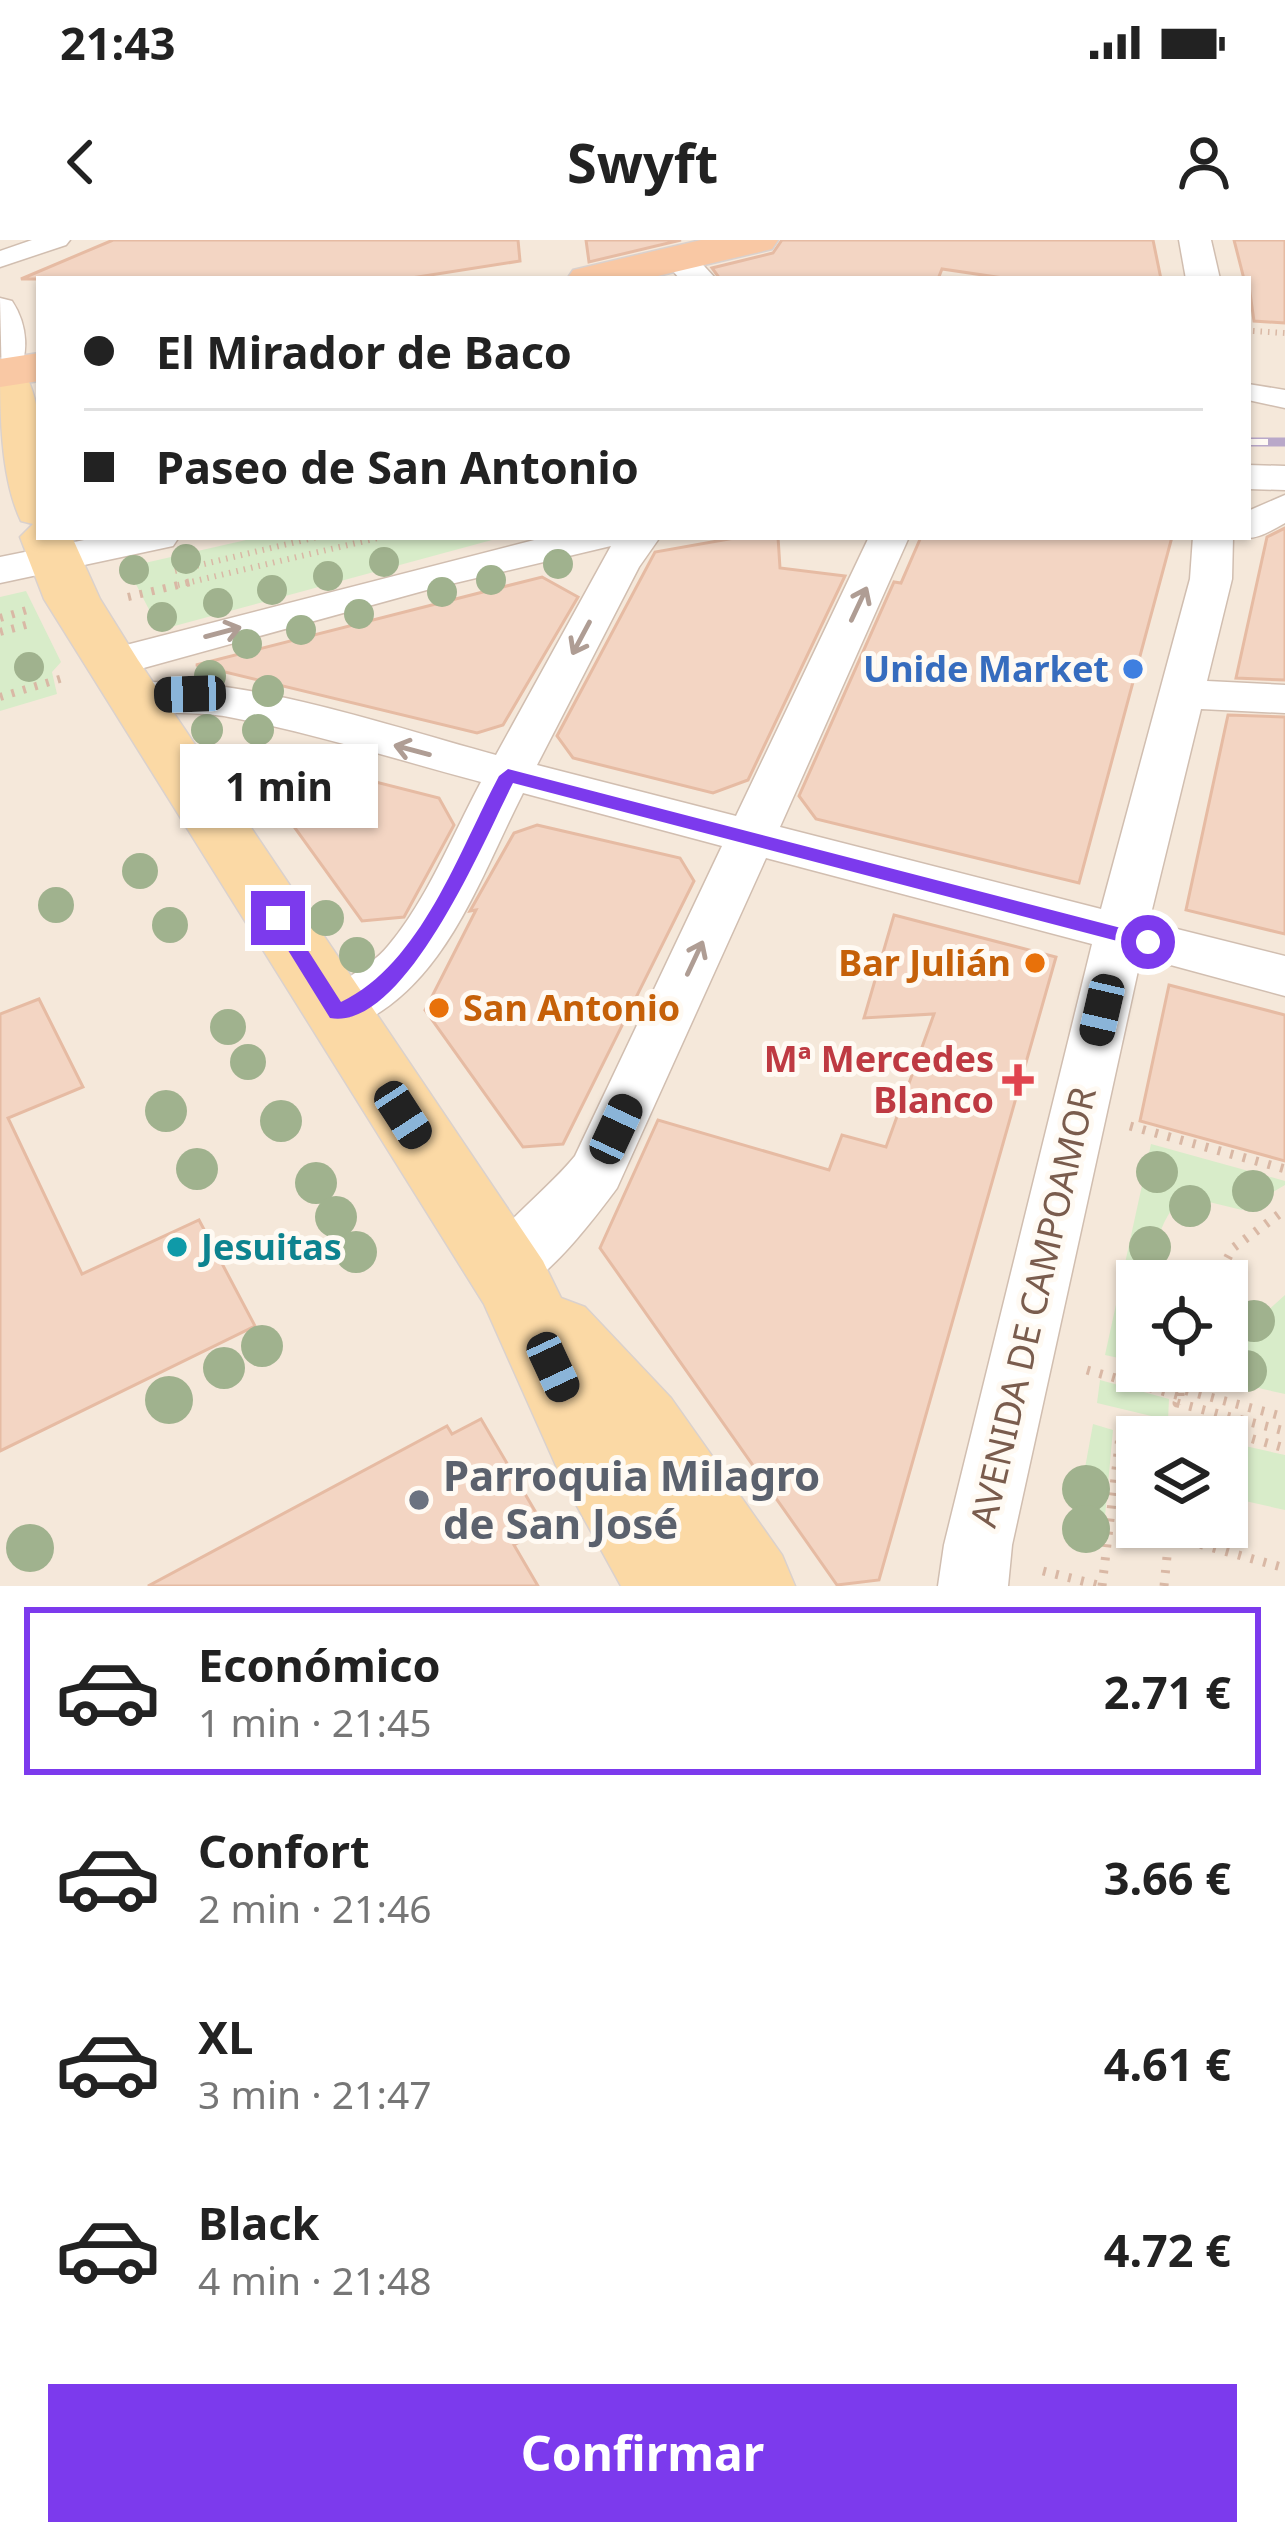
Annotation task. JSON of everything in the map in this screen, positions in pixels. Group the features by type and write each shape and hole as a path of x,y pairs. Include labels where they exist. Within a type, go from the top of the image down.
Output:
{"highway":[{"path":"623,276 690,270 757,240"}],"main road":[{"path":"14,371 34,544 104,679 338,1012 510,1277 590,1449 670,1586"},
{"path":"510,1277 641,1425 750,1586"}],"street":[{"path":"0,259 57,240"},
{"path":"1195,240 1202,276"},
{"path":"0,308 14,371"},
{"path":"1251,393 1285,399"},
{"path":"34,544 105,540"},
{"path":"104,679 424,578 586,540"},
{"path":"338,1012 371,996 400,972 620,564 638,540"},
{"path":"510,1277 597,1171 889,540"},
{"name":"AVENIDA DE CAMPOAMOR","path":"967,1572 1181,694 1242,540"},
{"path":"104,679 244,705 1285,976"},
{"path":"1181,694 1285,699"}],"path":[{"path":"1253,332 1285,333"},
{"path":"128,597 369,540"},
{"path":"0,632 49,619"},
{"path":"0,697 104,679"},
{"path":"1130,1126 1285,1169"},
{"path":"1223,1260 1244,1235 1285,1210"},
{"path":"1087,1370 1116,1377"},
{"path":"1285,1417 1180,1392 1177,1403 1285,1431"},
{"path":"1248,1438 1285,1448"},
{"path":"1043,1570 1102,1586 1116,1469"},
{"path":"1164,1586 1168,1548"},
{"path":"1221,1548 1285,1568"}],"shaded area":[{"path":"0,240 1285,240 1285,1586 0,1586"}],"green space":[{"path":"246,540 492,540 167,628 156,623 127,567"},
{"path":"26,591 61,662 52,672 57,694 0,711 0,597"},
{"path":"1151,1144 1285,1181 1242,1210 1205,1201 1175,1205 1158,1241 1157,1260 1126,1260"},
{"path":"1285,1295 1285,1394 1248,1386 1248,1315 1265,1313"},
{"path":"1116,1305 1116,1357 1105,1355"},
{"path":"1100,1380 1116,1384 1116,1392 1144,1392 1169,1399 1168,1416 1151,1416 1097,1403"},
{"path":"1093,1424 1113,1430 1103,1538 1084,1550 1072,1539"},
{"path":"1248,1447 1285,1455 1285,1510 1248,1502"}],"building":[{"path":"113,240 518,240 520,261 424,276 21,279"},
{"path":"586,240 681,240 589,262"},
{"path":"782,240 1153,240 1160,276 990,276 942,269 939,276 718,276 712,268 773,253"},
{"path":"1234,240 1285,240 1285,323 1254,321 1251,276 1243,276"},
{"path":"1285,528 1285,680 1236,678 1267,537"},
{"path":"723,540 778,540 780,568 845,576 748,780 713,793 573,758 557,736 655,552"},
{"path":"920,540 1171,540 1079,883 816,819 799,796 894,582 901,583"},
{"path":"542,577 578,597 503,725 477,733 196,665"},
{"path":"1228,715 1285,717 1285,934 1186,910"},
{"path":"281,758 439,798 454,825 404,917 362,921 256,774"},
{"path":"537,825 680,858 694,881 563,1144 523,1147 425,1010 476,910 470,911 514,833"},
{"path":"894,915 1056,957 879,1580 837,1585 600,1248 658,1120 829,1170 842,1135 886,1147 934,1014 864,1018"},
{"path":"1169,985 1285,1015 1285,1161 1140,1121"},
{"name":"Jesuitas","path":"39,999 83,1087 8,1118 82,1274 199,1220 255,1326 0,1451 0,1014"},
{"name":"Parroquia Milagro de San José","path":"481,1419 545,1528 514,1545 538,1586 148,1586 447,1426 452,1434"}],"railway":[{"path":"1251,442 1285,442"}],"place":[{"name":"Unide Market","path":"1133,669"},
{"name":"Bar Julián","path":"1035,963"},
{"name":"San Antonio","path":"439,1008"},
{"name":"Mª Mercedes Blanco","path":"1018,1080"},
{"name":"Jesuitas","path":"177,1247"},
{"name":"Parroquia Milagro de San José","path":"419,1500"}],"route":[{"path":"278,918 338,1012 371,996 400,972 424,936 508,776 1148,942"}]}
